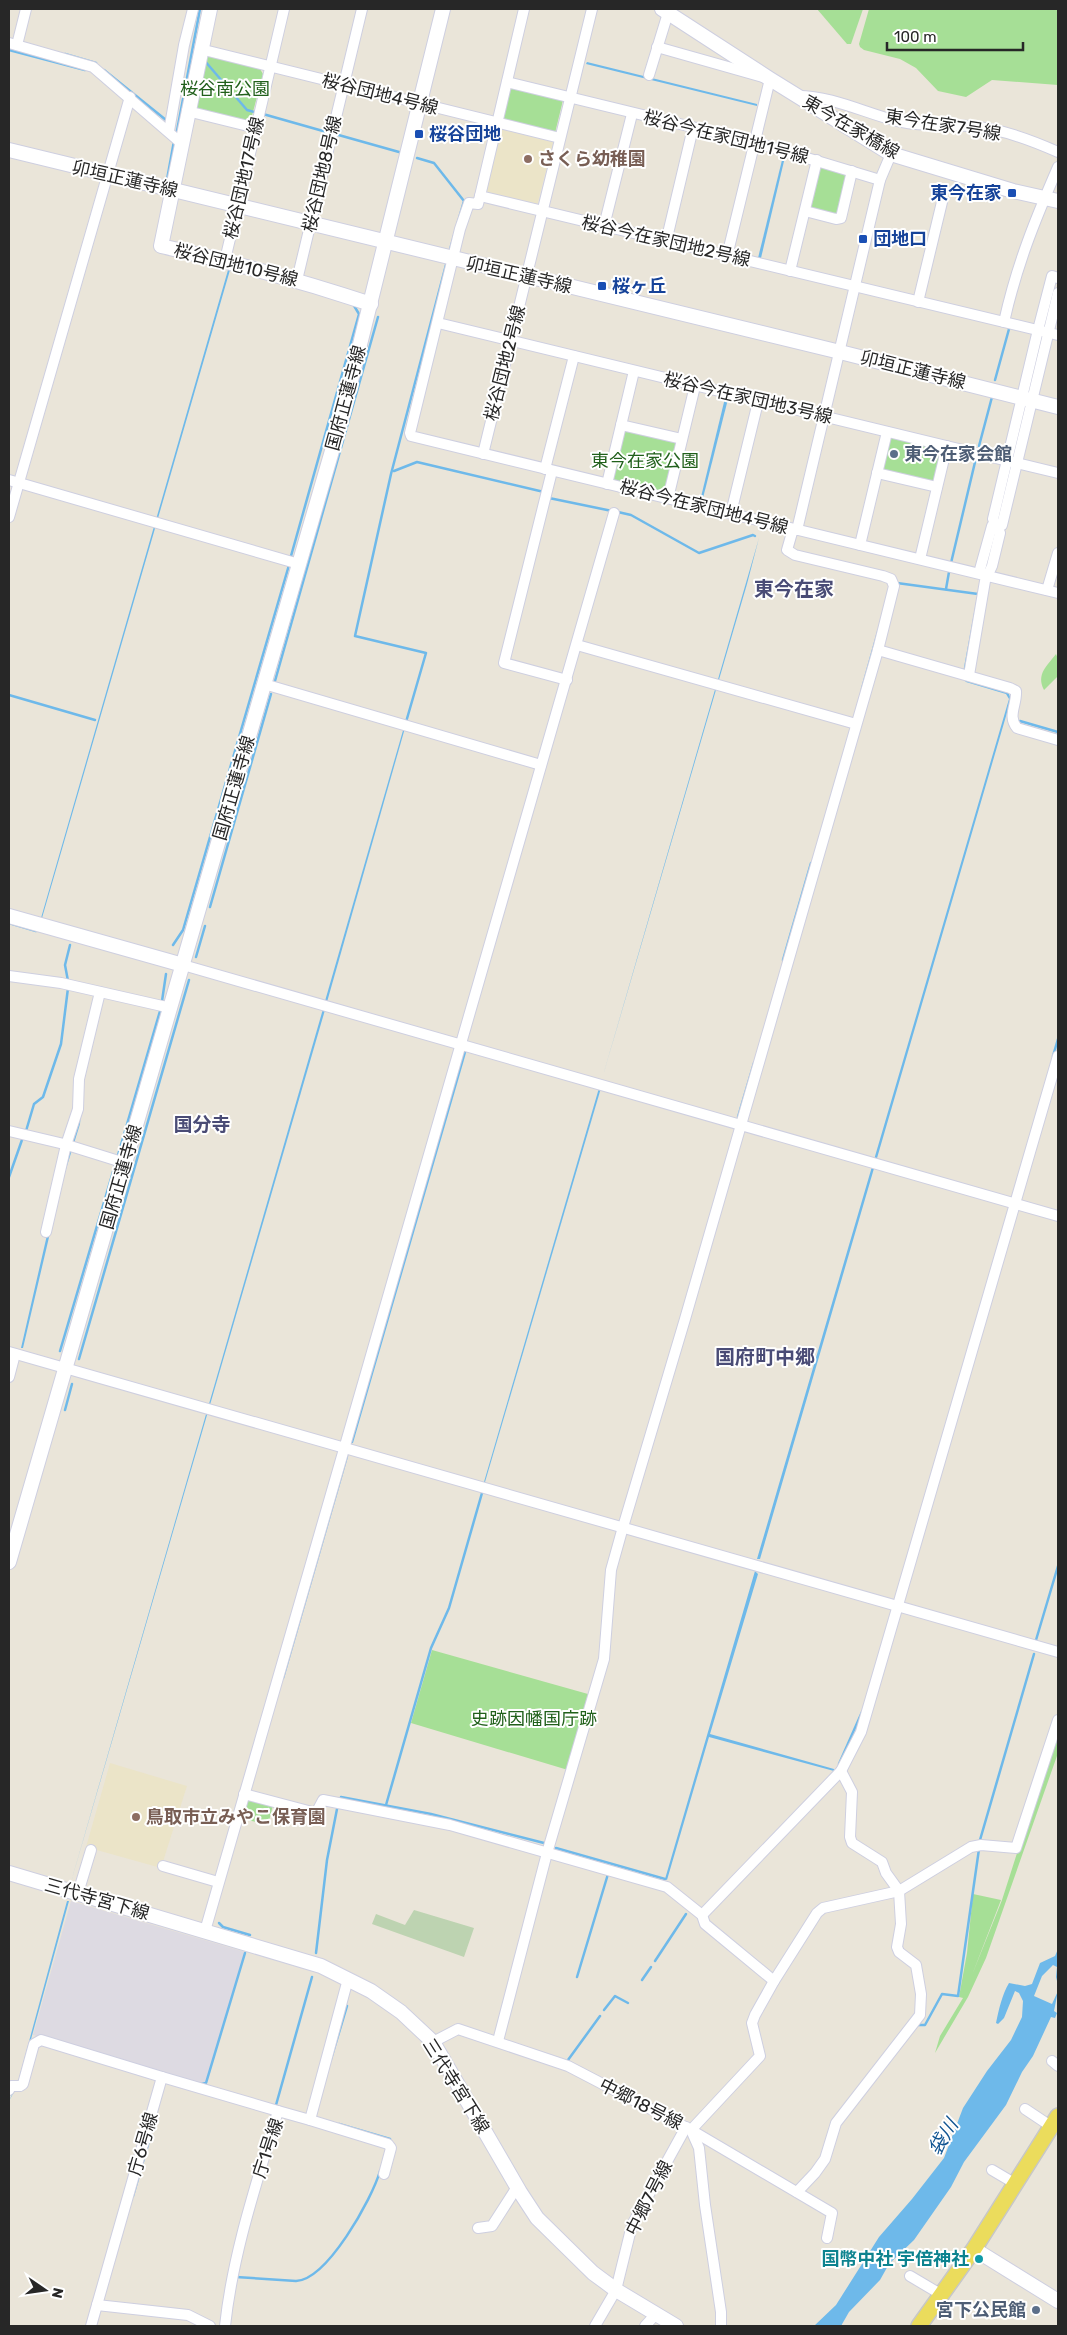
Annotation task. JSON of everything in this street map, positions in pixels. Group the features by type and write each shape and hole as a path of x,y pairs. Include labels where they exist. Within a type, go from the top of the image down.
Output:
{"main road":[{"name":"桜谷団地10号線","path":"210,9 187,111 161,246 225,260 297,280 371,304"},
{"name":"国府正蓮寺線","path":"9,1562 343,412 442,9"},
{"name":"東今在家橋線","path":"665,11 891,154 1013,191 1052,199"},
{"name":"卯垣正蓮寺線","path":"9,150 385,243 840,352 1058,407"},
{"path":"9,916 183,965"},
{"name":"三代寺宮下線","path":"9,1873 321,1966 371,1991 400,2012 433,2042 537,2218 593,2273 616,2290 676,2326"},
{"path":"919,2326 974,2249 1014,2183 1056,2123"},
{"path":"974,2249 1058,2301"}],"street":[{"path":"26,9 13,44 93,67 169,131 181,144"},
{"path":"169,131 184,45 193,9"},
{"name":"桜谷団地17号線","path":"225,260 284,9"},
{"name":"桜谷団地8号線","path":"297,280 362,9"},
{"path":"480,196 524,9"},
{"name":"桜谷団地2号線","path":"483,454 592,9"},
{"path":"649,74 665,11"},
{"path":"657,48 770,79 727,256"},
{"name":"桜谷団地4号線","path":"200,49 560,138"},
{"name":"桜谷今在家団地1号線","path":"507,82 632,114 754,142 880,180"},
{"name":"東今在家7号線","path":"798,96 812,96 851,105 902,122 980,127 1032,141 1058,152"},
{"path":"9,517 14,481 130,97"},
{"path":"187,111 256,128"},
{"path":"604,226 632,114"},
{"path":"666,242 693,128"},
{"path":"498,2041 547,1853 604,1659 611,1570 686,1320 740,1124 878,650 894,586 891,579 795,555 788,550 824,417 880,180 891,154"},
{"path":"790,270 817,160"},
{"path":"1004,322 1019,262 1052,199 1058,167"},
{"path":"805,212 836,219 841,218 852,171"},
{"name":"桜谷今在家団地2号線","path":"480,196 1054,334"},
{"name":"桜谷今在家団地4号線","path":"480,196 478,204 469,202 452,259 410,433 411,436 1058,593"},
{"path":"918,302 942,202"},
{"path":"997,525 1002,525 1018,463 1038,330 1052,276 1058,278"},
{"path":"969,675 985,581 984,574 1000,533 994,519 1007,460 1027,398 1054,334 1058,293"},
{"name":"桜谷今在家団地3号線","path":"438,323 758,402 1058,473"},
{"path":"567,680 504,663 574,356"},
{"path":"607,484 634,371"},
{"path":"668,498 695,386"},
{"path":"731,513 758,402"},
{"path":"621,425 682,439"},
{"path":"860,545 887,432"},
{"path":"920,559 947,446"},
{"path":"877,473 937,488"},
{"path":"14,481 299,564"},
{"path":"205,1931 614,513"},
{"path":"1047,590 1058,553"},
{"path":"577,644 856,724"},
{"path":"878,650 969,675 1016,691 1017,698 1012,722 1017,728 1058,740"},
{"path":"264,684 541,765"},
{"path":"183,965 1058,1216"},
{"path":"9,976 61,983 171,1008"},
{"path":"46,1232 66,1145 78,1109 79,1079 100,992"},
{"path":"702,1915 841,1772 862,1732 1058,1056"},
{"path":"9,1131 66,1145 125,1163"},
{"path":"9,1377 11,1359 65,1368 1058,1652"},
{"path":"244,1794 316,1813 323,1800 450,1825 667,1887 702,1915 705,1924 774,1981 817,1913 823,1908 899,1891 971,1847 1016,1848 1058,1720"},
{"path":"797,2192 825,2159 836,2123 920,2015 921,1994 916,1965 899,1952 897,1947 901,1924 899,1891 886,1873 882,1862 852,1843 850,1837 852,1792 841,1772"},
{"path":"78,1893 91,1850"},
{"path":"163,1866 218,1882"},
{"name":"庁1号線","path":"225,2326 232,2278 244,2227 278,2111 310,2120 348,1979"},
{"name":"中郷7号線","path":"595,2326 616,2290 632,2224 689,2128 760,2056 752,2023 774,1981"},
{"name":"中郷18号線","path":"433,2042 458,2029 498,2041 568,2066 689,2128 700,2148 705,2205 721,2312 721,2326"},
{"path":"9,2090 11,2086 23,2084 34,2044 41,2040 162,2078 278,2111"},
{"name":"庁6号線","path":"91,2326 162,2078"},
{"path":"1024,2109 1056,2123"},
{"path":"310,2120 388,2144 390,2148 384,2174"},
{"path":"689,2128 832,2213 827,2238"},
{"path":"992,2170 1014,2183"},
{"path":"478,2228 492,2226 517,2187"},
{"path":"910,2276 942,2295"},
{"path":"97,2305 188,2315 210,2326"},
{"path":"645,2326 656,2314"}],"shaded area":[{"path":"504,127 554,139 537,206 489,195 486,189 500,131"},
{"name":"鳥取市立みやこ保育園","path":"110,1763 187,1786 161,1868 86,1847"},
{"path":"71,1901 245,1952 207,2084 202,2086 33,2035"}],"green space":[{"path":"817,9 863,9 851,44 847,44"},
{"path":"869,9 1058,9 1058,85 992,80 966,97 938,91 916,68 900,59 864,50 860,47 859,44"},
{"name":"桜谷南公園","path":"204,55 260,69 263,74 250,123 192,109"},
{"path":"513,88 563,100 555,133 505,122 503,117 509,91"},
{"path":"822,166 848,173 839,214 836,217 809,210 819,168"},
{"name":"東今在家公園","path":"625,429 678,441 665,491 662,493 614,482 613,479"},
{"path":"892,437 939,449 941,453 934,484 881,471 888,439"},
{"path":"1056,654 1058,659 1058,676 1044,690 1041,679 1042,675 1046,666"},
{"name":"史跡因幡国庁跡","path":"432,1650 588,1694 568,1770 411,1723"},
{"path":"1058,1725 1058,1753 986,1958 968,1997 935,2053 940,2036 963,1998 959,1997 967,1953 973,1894 1001,1900 972,1975 1002,1900"},
{"path":"249,1798 273,1805 268,1825 240,1818 245,1801"},
{"path":"414,1910 474,1928 464,1957 372,1924 376,1914 405,1925"}],"water":[{"path":"587,62 757,104 757,106 586,64"},
{"path":"783,156 785,157 761,258 758,258"},
{"path":"167,254 230,270 41,918 228,270"},
{"path":"1050,297 1054,299 965,680 1008,692 1011,699 760,1559 757,1559 1009,699 1006,694 966,682 962,678 980,580"},
{"path":"725,398 728,399 702,502 700,501"},
{"path":"759,538 747,584 602,1079"},
{"path":"405,728 327,1002 325,1001"},
{"path":"102,996 104,997 84,1081 80,1124 62,1182 23,1348 21,1348"},
{"path":"323,1009 325,1010 71,1882"},
{"path":"599,1088 601,1088 484,1482"},
{"path":"755,1571 758,1574 710,1734 834,1769 834,1771 709,1737 667,1880 665,1879"},
{"path":"67,1901 69,1901 19,2083 9,2101 18,2082"},
{"path":"1058,1949 1058,1985 1056,1977 1057,1967 1053,1965 1042,1976 1034,1996 1052,2004 1058,1991 1054,2011 1057,2013 1055,2018 1051,2017 1033,2056 1022,2072 1006,2105 964,2162 951,2187 914,2240 889,2264 880,2280 849,2312 841,2326 814,2326 836,2305 879,2237 944,2158 963,2108 987,2071 1011,2040 1022,2017 1023,2001 1019,1993 1015,1991 1004,2018 998,2024 996,2023 1009,1983 1025,1986 1032,1984 1040,1963 1055,1956"}],"waterway":[{"path":"176,136 200,9"},
{"path":"9,50 85,70"},
{"path":"65,54 96,63"},
{"path":"204,60 247,110 258,113"},
{"path":"104,70 166,120"},
{"path":"263,114 330,133"},
{"path":"335,134 399,152"},
{"path":"166,185 174,141"},
{"path":"417,158 434,163 464,201 449,253"},
{"path":"406,722 426,653 355,636 391,474 447,261"},
{"path":"291,556 359,314 353,304"},
{"path":"275,681 378,317"},
{"path":"995,380 1009,329"},
{"path":"979,446 992,397"},
{"path":"951,563 976,458"},
{"path":"394,471 417,462 544,492"},
{"path":"549,498 612,511"},
{"path":"618,512 631,515 699,553 753,535 755,536"},
{"path":"173,945 183,930 289,565"},
{"path":"946,589 949,572"},
{"path":"897,583 978,594"},
{"path":"862,689 878,632"},
{"path":"210,907 271,694"},
{"path":"9,695 95,720"},
{"path":"1020,721 1058,732"},
{"path":"783,960 811,863"},
{"path":"9,923 36,931"},
{"path":"196,957 205,926"},
{"path":"68,981 65,965 70,945"},
{"path":"162,1001 166,974"},
{"path":"79,1359 189,980"},
{"path":"26,1131 34,1104 43,1097 61,1044 68,988"},
{"path":"118,1155 160,1011"},
{"path":"1053,1056 1058,1039"},
{"path":"352,1442 465,1052"},
{"path":"738,1117 754,1063"},
{"path":"9,1177 23,1137"},
{"path":"60,1351 115,1165"},
{"path":"65,1410 72,1384"},
{"path":"283,1678 347,1456"},
{"path":"386,1805 431,1648 449,1608 482,1493"},
{"path":"1036,1640 1058,1566"},
{"path":"980,1840 1034,1654"},
{"path":"839,1764 862,1712"},
{"path":"341,1797 431,1814 544,1843"},
{"path":"316,1953 327,1860 337,1809"},
{"path":"556,1848 665,1879"},
{"path":"917,2025 925,2025 942,1994 958,1996 979,1849"},
{"path":"577,1977 608,1874"},
{"path":"655,1961 686,1914"},
{"path":"219,1923 223,1927 250,1935"},
{"path":"201,2084 206,2083 245,1953"},
{"path":"642,1980 651,1967"},
{"path":"276,2105 312,1977"},
{"path":"604,2010 615,1996 628,2003"},
{"path":"331,2059 347,2006"},
{"path":"568,2060 600,2016"},
{"path":"339,2124 390,2139"},
{"path":"133,2196 149,2141"},
{"path":"236,2277 296,2281 308,2277 321,2267 347,2236 368,2200 380,2171"}],"place":[{"name":"桜谷団地","path":"419,134"},
{"name":"さくら幼稚園","path":"528,159"},
{"name":"東今在家","path":"1012,193"},
{"name":"団地口","path":"863,239"},
{"name":"桜ヶ丘","path":"602,286"},
{"name":"東今在家会館","path":"894,454"},
{"name":"鳥取市立みやこ保育園","path":"136,1817"},
{"name":"国幣中社 宇倍神社","path":"979,2259"},
{"name":"宮下公民館","path":"1036,2310"}],"district":[{"name":"東今在家","path":"794,589"},
{"name":"国分寺","path":"202,1124"},
{"name":"国府町中郷","path":"765,1357"}],"water label":[{"name":"袋川","path":"943,2137"}]}
